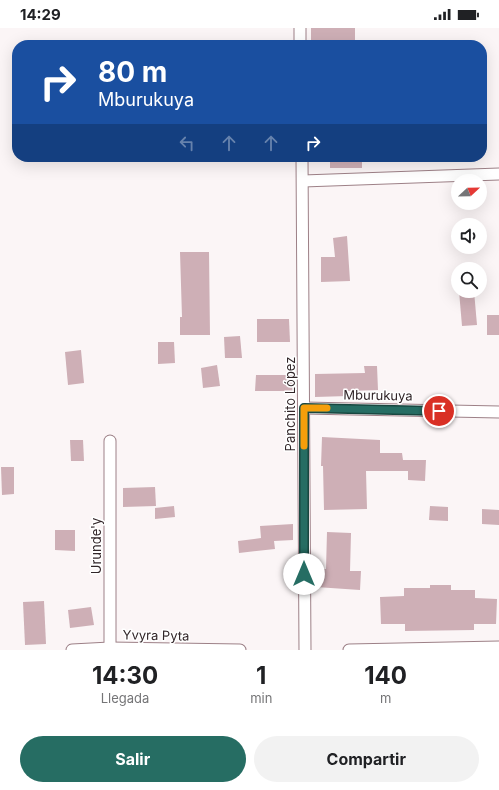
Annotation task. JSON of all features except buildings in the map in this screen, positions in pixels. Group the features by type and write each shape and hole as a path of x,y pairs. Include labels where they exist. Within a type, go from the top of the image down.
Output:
{"street":[{"path":"300,28 300,40"},
{"name":"Panchito López","path":"302,162 304,650"},
{"path":"303,181 499,174"},
{"name":"Mburukuya","path":"304,408 499,412"},
{"name":"Urunde'y","path":"110,441 110,649"},
{"path":"349,650 499,647"},
{"name":"Yvyra Pyta","path":"72,650 240,650"}],"slow traffic":[{"path":"304,446 304,408 327,408"}],"route":[{"path":"304,574 304,408 439,411"}]}
